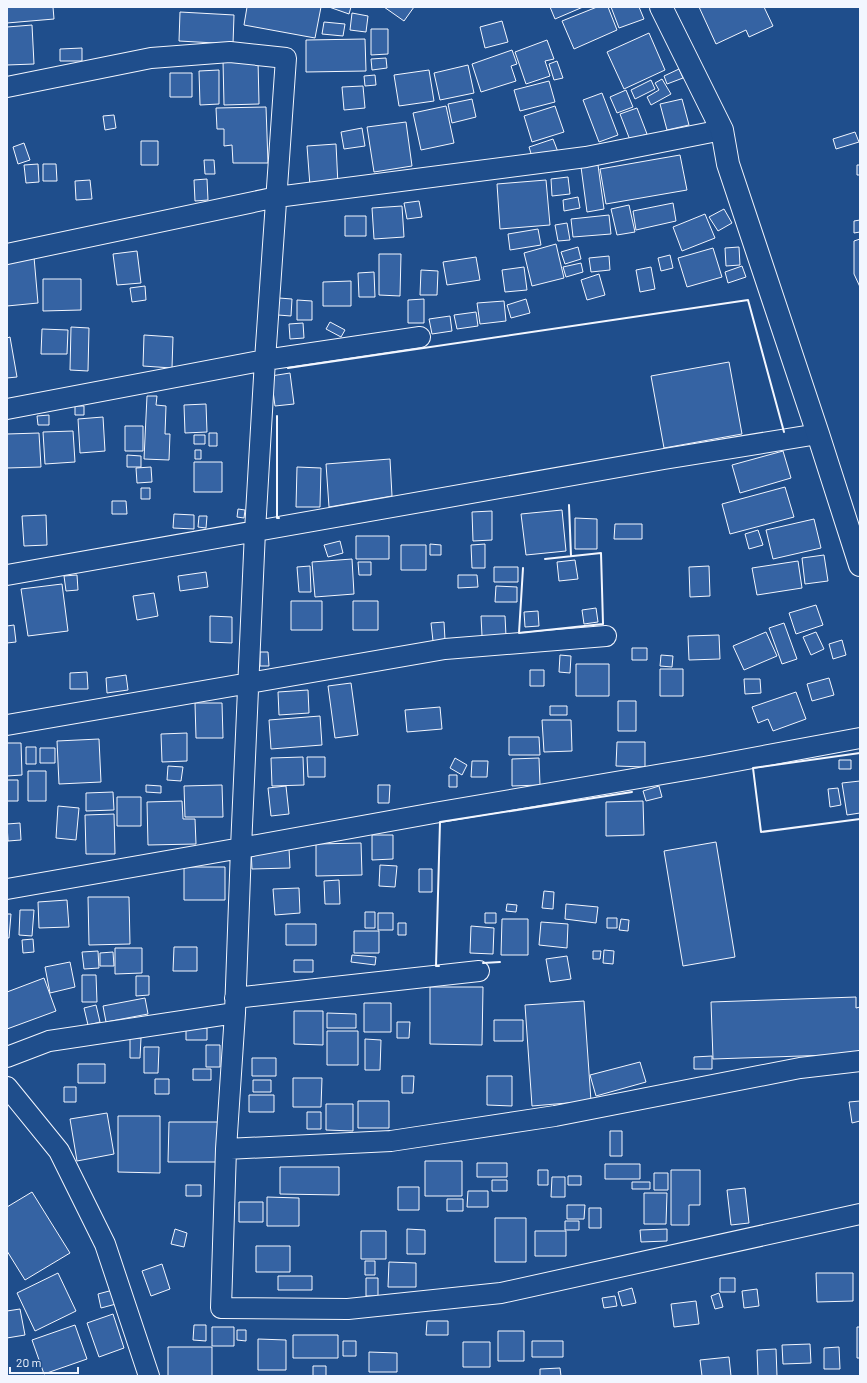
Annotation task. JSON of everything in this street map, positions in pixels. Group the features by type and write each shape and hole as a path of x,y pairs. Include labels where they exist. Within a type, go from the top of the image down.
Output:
{"street":[{"path":"661,7 722,130 728,164 860,565"},
{"path":"7,87 151,58 230,52 286,58 265,360 255,531 235,1005 226,1149 221,1308 348,1309 500,1293 860,1214"},
{"path":"7,254 277,197 586,157 722,130"},
{"path":"7,409 265,360 420,337"},
{"path":"7,575 664,459 818,434"},
{"path":"7,725 446,649 606,636"},
{"path":"7,889 434,813 704,767 860,738"},
{"path":"7,1057 49,1041 235,1005 479,971"},
{"path":"226,1149 391,1140 554,1116 800,1068 860,1061"},
{"path":"7,1087 59,1152 105,1244 149,1376"}],"building":[{"path":"7,7 53,7 54,19 7,23"},
{"path":"247,7 321,7 315,38 244,25"},
{"path":"329,7 351,7 349,14"},
{"path":"384,7 414,7 404,21"},
{"path":"550,7 583,7 555,19"},
{"path":"597,7 608,7 617,30 574,49 562,21"},
{"path":"611,7 639,7 644,19 619,28"},
{"path":"699,7 764,7 773,26 749,37 746,30 716,44"},
{"path":"180,12 234,15 233,44 179,41"},
{"path":"352,13 368,16 366,32 350,30"},
{"path":"502,21 508,42 485,48 480,27"},
{"path":"324,22 345,24 343,36 322,34"},
{"path":"32,25 34,64 7,65 7,27"},
{"path":"371,29 388,29 388,54 371,55"},
{"path":"649,33 665,70 624,89 607,52"},
{"path":"365,39 366,71 306,72 306,40"},
{"path":"547,40 554,59 545,61 550,76 526,84 515,52"},
{"path":"82,48 82,61 60,61 60,49"},
{"path":"512,50 517,64 511,66 516,81 481,92 472,64"},
{"path":"386,58 387,68 372,70 371,59"},
{"path":"258,60 259,104 224,105 223,61"},
{"path":"557,61 563,78 554,80 549,64"},
{"path":"468,65 474,93 440,100 434,73"},
{"path":"679,69 683,78 667,84 664,76"},
{"path":"219,70 219,104 200,105 199,71"},
{"path":"429,70 434,101 399,106 394,75"},
{"path":"170,73 192,73 192,97 170,97"},
{"path":"375,75 376,85 365,86 364,76"},
{"path":"662,79 671,94 651,105 647,97 659,90 655,83"},
{"path":"651,80 655,89 635,99 631,90"},
{"path":"549,81 555,102 520,111 514,90"},
{"path":"363,86 365,108 344,110 342,87"},
{"path":"626,90 633,107 617,113 610,97"},
{"path":"602,93 618,135 599,142 583,100"},
{"path":"472,99 476,117 452,123 448,104"},
{"path":"682,99 689,125 667,130 660,104"},
{"path":"446,106 454,143 421,150 413,113"},
{"path":"555,106 564,132 532,142 524,116"},
{"path":"266,107 268,163 233,163 232,145 224,146 224,129 217,129 216,108"},
{"path":"637,108 647,134 630,140 620,114"},
{"path":"114,115 116,128 105,130 103,116"},
{"path":"406,122 412,166 374,172 367,127"},
{"path":"362,128 365,146 344,149 341,132"},
{"path":"855,132 859,142 836,149 833,139"},
{"path":"553,139 558,152 533,160 529,147"},
{"path":"141,141 158,141 158,165 141,165"},
{"path":"24,143 30,160 18,164 13,147"},
{"path":"336,144 338,185 310,186 307,146"},
{"path":"680,155 687,190 606,204 600,169"},
{"path":"204,160 214,160 215,174 205,174"},
{"path":"38,164 39,182 26,183 24,165"},
{"path":"43,164 56,164 57,181 43,181"},
{"path":"598,165 604,209 587,212 581,167"},
{"path":"857,165 860,165 860,175 857,175"},
{"path":"568,177 570,194 552,196 551,179"},
{"path":"207,179 208,200 195,201 194,180"},
{"path":"90,180 92,199 76,200 75,181"},
{"path":"546,180 550,225 500,229 497,184"},
{"path":"578,197 580,208 564,211 563,200"},
{"path":"419,201 422,217 407,219 404,203"},
{"path":"673,203 676,221 636,230 633,211"},
{"path":"629,205 635,232 617,235 611,209"},
{"path":"402,206 404,237 374,239 372,208"},
{"path":"724,209 732,223 718,231 709,217"},
{"path":"705,214 715,238 682,251 673,227"},
{"path":"609,215 611,234 573,237 571,219"},
{"path":"345,216 366,216 366,236 345,236"},
{"path":"860,220 860,232 854,233 854,221"},
{"path":"567,223 570,240 558,241 555,225"},
{"path":"538,229 541,245 510,250 508,234"},
{"path":"860,239 860,287 854,274 854,241"},
{"path":"556,244 564,278 532,286 524,253"},
{"path":"578,247 581,259 565,264 561,252"},
{"path":"739,247 740,265 726,266 725,248"},
{"path":"713,248 722,277 687,287 678,258"},
{"path":"137,251 141,283 117,285 113,254"},
{"path":"379,254 401,254 400,296 379,295"},
{"path":"670,255 673,268 661,271 658,258"},
{"path":"609,256 610,270 591,272 589,258"},
{"path":"34,257 38,303 7,306 7,259"},
{"path":"476,257 480,280 447,285 443,262"},
{"path":"581,263 583,272 566,277 563,267"},
{"path":"742,266 746,277 728,283 725,272"},
{"path":"524,267 527,290 505,292 502,270"},
{"path":"651,267 655,289 640,292 636,270"},
{"path":"421,270 438,271 437,295 420,295"},
{"path":"374,272 375,297 359,297 358,273"},
{"path":"599,274 605,295 587,300 581,280"},
{"path":"43,279 81,279 81,310 43,311"},
{"path":"351,281 351,306 323,306 323,282"},
{"path":"145,286 146,300 132,302 130,288"},
{"path":"279,298 292,299 291,316 278,315"},
{"path":"424,299 424,323 408,323 408,300"},
{"path":"526,299 530,313 511,318 507,305"},
{"path":"297,300 312,301 312,320 297,320"},
{"path":"504,301 506,321 480,324 477,303"},
{"path":"476,312 478,326 457,329 454,315"},
{"path":"450,316 452,331 432,334 429,319"},
{"path":"330,322 345,330 341,337 326,329"},
{"path":"303,323 304,338 290,339 289,324"},
{"path":"71,327 89,328 88,371 70,370"},
{"path":"42,329 68,330 67,354 41,354"},
{"path":"144,335 173,337 172,368 143,366"},
{"path":"10,337 17,377 7,378 7,338"},
{"path":"729,362 742,434 664,448 651,376"},
{"path":"290,373 294,404 275,406 271,376"},
{"path":"147,396 157,396 156,405 166,406 165,434 170,434 169,460 144,459"},
{"path":"206,404 207,432 185,433 184,405"},
{"path":"75,406 84,406 84,415 75,415"},
{"path":"49,415 49,425 38,425 37,416"},
{"path":"103,417 105,451 80,453 78,419"},
{"path":"125,426 143,426 143,451 125,451"},
{"path":"73,431 75,462 45,464 43,432"},
{"path":"39,433 41,467 7,468 7,434"},
{"path":"209,433 217,433 217,446 209,446"},
{"path":"194,435 205,435 205,444 194,444"},
{"path":"195,450 201,450 201,459 195,459"},
{"path":"783,451 791,478 740,493 732,465"},
{"path":"127,455 141,456 141,467 127,467"},
{"path":"390,459 392,496 329,507 326,464"},
{"path":"194,462 222,462 222,492 194,492"},
{"path":"151,467 152,482 137,483 136,468"},
{"path":"297,467 321,468 320,507 296,507"},
{"path":"785,487 794,517 730,534 722,504"},
{"path":"141,488 150,488 150,499 141,499"},
{"path":"112,501 126,501 127,514 112,514"},
{"path":"238,509 245,510 244,518 237,517"},
{"path":"562,510 566,551 526,555 521,514"},
{"path":"492,511 492,540 473,541 472,512"},
{"path":"174,514 194,515 194,529 173,528"},
{"path":"46,515 47,545 24,546 22,516"},
{"path":"199,516 207,516 206,528 198,527"},
{"path":"575,518 597,519 597,549 575,549"},
{"path":"814,519 821,548 773,559 766,530"},
{"path":"615,524 642,524 642,539 614,539"},
{"path":"758,530 763,545 749,549 745,534"},
{"path":"356,536 389,536 389,559 356,559"},
{"path":"340,541 343,553 328,557 324,545"},
{"path":"430,544 441,545 441,555 430,555"},
{"path":"485,544 485,568 472,568 471,545"},
{"path":"401,545 426,545 426,570 401,570"},
{"path":"824,555 828,581 805,584 802,558"},
{"path":"352,559 354,594 315,597 312,562"},
{"path":"575,560 578,579 559,581 557,562"},
{"path":"798,561 802,588 757,595 752,568"},
{"path":"358,562 371,562 371,575 359,575"},
{"path":"310,566 311,592 299,592 297,567"},
{"path":"709,566 710,596 690,597 689,567"},
{"path":"494,567 518,567 518,582 494,582"},
{"path":"206,572 208,587 180,591 178,576"},
{"path":"77,575 78,590 66,591 64,576"},
{"path":"458,575 477,575 478,587 458,588"},
{"path":"62,584 68,631 28,636 21,589"},
{"path":"496,586 517,587 517,602 495,602"},
{"path":"154,593 158,616 137,620 133,596"},
{"path":"291,601 322,601 322,630 291,630"},
{"path":"353,601 378,601 378,630 353,630"},
{"path":"816,605 823,625 796,634 789,613"},
{"path":"596,608 598,622 584,624 582,610"},
{"path":"538,611 539,626 525,627 524,612"},
{"path":"210,616 232,617 232,643 210,642"},
{"path":"481,616 505,616 506,636 482,636"},
{"path":"444,622 445,640 433,641 431,623"},
{"path":"784,623 797,659 782,664 769,628"},
{"path":"14,625 16,642 7,643 7,626"},
{"path":"766,632 777,656 744,670 733,646"},
{"path":"816,632 824,649 811,655 803,637"},
{"path":"719,635 720,659 689,660 688,636"},
{"path":"842,640 846,655 833,659 829,644"},
{"path":"632,648 647,648 647,660 632,660"},
{"path":"260,652 268,652 269,666 260,666"},
{"path":"560,655 571,656 570,673 559,672"},
{"path":"661,655 673,656 672,667 660,666"},
{"path":"576,664 609,664 609,696 576,696"},
{"path":"660,669 683,669 683,696 660,696"},
{"path":"530,670 544,670 544,686 530,686"},
{"path":"87,672 88,689 70,689 70,673"},
{"path":"126,675 128,690 107,693 106,678"},
{"path":"829,678 834,695 812,701 807,684"},
{"path":"744,679 760,679 761,693 745,694"},
{"path":"351,683 358,735 335,738 328,686"},
{"path":"308,690 309,713 279,715 278,692"},
{"path":"796,692 806,719 773,731 768,719 758,723 752,707"},
{"path":"618,701 636,701 636,731 618,731"},
{"path":"195,703 222,703 223,738 196,738"},
{"path":"550,706 567,706 567,715 550,715"},
{"path":"440,707 442,729 407,732 405,710"},
{"path":"320,716 322,745 271,749 269,720"},
{"path":"542,720 571,720 572,751 544,752"},
{"path":"187,733 187,761 162,762 161,734"},
{"path":"509,737 539,737 540,755 509,755"},
{"path":"99,739 101,782 59,784 57,741"},
{"path":"617,742 645,742 645,767 616,766"},
{"path":"7,743 21,743 22,775 7,776"},
{"path":"26,747 36,747 36,764 26,764"},
{"path":"40,748 55,748 55,763 40,763"},
{"path":"303,757 304,785 272,786 271,758"},
{"path":"307,757 325,757 325,777 308,777"},
{"path":"455,758 467,765 462,775 450,768"},
{"path":"539,758 540,785 512,786 512,759"},
{"path":"839,760 851,760 851,769 839,769"},
{"path":"472,761 488,761 487,777 471,777"},
{"path":"168,766 183,767 181,781 167,780"},
{"path":"28,771 46,771 46,801 28,801"},
{"path":"449,775 457,775 457,787 449,787"},
{"path":"7,780 18,780 18,801 7,801"},
{"path":"860,781 860,813 847,815 842,783"},
{"path":"146,785 161,786 161,793 146,792"},
{"path":"222,785 223,817 185,817 184,786"},
{"path":"378,785 390,785 389,803 378,803"},
{"path":"286,786 289,814 271,816 268,788"},
{"path":"659,786 662,797 646,801 643,791"},
{"path":"838,788 841,805 830,807 828,789"},
{"path":"113,792 114,810 86,811 86,793"},
{"path":"117,797 141,797 141,826 117,826"},
{"path":"182,801 183,819 195,819 196,844 148,845 147,802"},
{"path":"643,801 644,835 606,836 606,802"},
{"path":"58,806 79,808 76,840 56,838"},
{"path":"114,814 115,854 86,854 85,815"},
{"path":"20,823 21,840 8,841 7,824"},
{"path":"372,835 393,835 393,859 372,860"},
{"path":"716,842 735,957 683,966 664,851"},
{"path":"361,843 362,875 316,876 316,844"},
{"path":"289,848 290,868 252,869 251,849"},
{"path":"380,865 397,866 395,887 379,886"},
{"path":"184,867 225,867 225,900 184,900"},
{"path":"419,869 432,869 432,892 419,892"},
{"path":"339,880 340,904 325,904 324,881"},
{"path":"299,888 300,913 275,915 273,889"},
{"path":"544,891 554,892 553,909 542,908"},
{"path":"88,897 129,897 130,944 89,945"},
{"path":"67,900 69,927 39,928 38,902"},
{"path":"507,904 517,905 516,912 506,911"},
{"path":"566,904 598,907 596,923 565,919"},
{"path":"20,910 34,910 32,936 19,935"},
{"path":"365,912 375,912 375,928 365,928"},
{"path":"378,913 393,913 393,930 378,930"},
{"path":"485,913 496,913 496,923 485,923"},
{"path":"7,914 11,914 9,938 7,938"},
{"path":"607,918 617,918 617,928 607,928"},
{"path":"502,919 528,919 528,955 501,955"},
{"path":"621,919 629,920 628,931 619,930"},
{"path":"541,922 568,924 567,948 539,945"},
{"path":"398,923 406,923 406,935 398,935"},
{"path":"286,924 316,924 316,945 286,945"},
{"path":"471,926 494,928 493,954 470,953"},
{"path":"354,931 379,931 379,953 354,953"},
{"path":"33,939 34,952 23,953 22,940"},
{"path":"174,947 197,947 197,971 173,971"},
{"path":"115,948 142,948 142,973 115,974"},
{"path":"604,950 614,951 613,964 603,963"},
{"path":"98,951 99,968 84,969 82,952"},
{"path":"593,951 601,951 600,959 593,959"},
{"path":"113,952 114,966 100,966 100,953"},
{"path":"352,955 376,957 375,965 351,962"},
{"path":"567,956 571,979 550,982 546,959"},
{"path":"294,960 313,960 313,972 294,972"},
{"path":"70,962 75,987 50,993 45,967"},
{"path":"82,975 96,975 97,1002 82,1002"},
{"path":"136,976 149,976 149,995 136,996"},
{"path":"44,978 56,1011 7,1029 7,992"},
{"path":"430,987 483,987 482,1045 430,1044"},
{"path":"856,997 856,1008 860,1007 860,1054 713,1059 711,1002"},
{"path":"145,998 148,1014 106,1022 103,1006"},
{"path":"584,1001 591,1101 532,1106 525,1005"},
{"path":"364,1003 391,1003 391,1032 364,1032"},
{"path":"96,1005 100,1022 88,1025 84,1008"},
{"path":"294,1011 323,1011 323,1045 294,1044"},
{"path":"327,1013 356,1014 356,1028 327,1028"},
{"path":"494,1020 523,1020 523,1041 494,1041"},
{"path":"397,1022 410,1022 409,1038 397,1038"},
{"path":"186,1028 207,1028 207,1040 186,1040"},
{"path":"327,1031 358,1031 358,1065 327,1065"},
{"path":"130,1038 141,1038 140,1058 130,1058"},
{"path":"365,1039 381,1040 380,1070 365,1070"},
{"path":"206,1045 220,1045 220,1067 206,1067"},
{"path":"144,1047 159,1047 158,1073 144,1073"},
{"path":"712,1056 712,1069 694,1069 694,1057"},
{"path":"252,1058 276,1058 276,1076 252,1076"},
{"path":"640,1062 646,1082 596,1096 590,1075"},
{"path":"78,1064 105,1064 105,1083 78,1083"},
{"path":"193,1069 211,1069 211,1080 193,1080"},
{"path":"402,1076 414,1076 413,1093 402,1093"},
{"path":"487,1076 512,1076 512,1106 487,1105"},
{"path":"293,1078 322,1078 321,1107 293,1107"},
{"path":"155,1079 169,1079 169,1094 155,1094"},
{"path":"253,1080 271,1080 271,1092 253,1092"},
{"path":"64,1087 76,1087 76,1102 64,1102"},
{"path":"249,1095 274,1095 274,1112 249,1112"},
{"path":"358,1101 389,1101 389,1128 358,1128"},
{"path":"860,1101 860,1121 852,1123 849,1102"},
{"path":"326,1104 353,1104 353,1131 326,1130"},
{"path":"307,1112 321,1112 321,1129 307,1129"},
{"path":"107,1113 114,1154 77,1161 70,1119"},
{"path":"118,1116 160,1116 160,1173 118,1172"},
{"path":"169,1122 220,1122 220,1162 168,1162"},
{"path":"610,1131 622,1131 622,1156 610,1156"},
{"path":"425,1161 462,1161 462,1196 425,1196"},
{"path":"477,1163 507,1163 507,1177 477,1177"},
{"path":"605,1164 640,1164 640,1179 605,1179"},
{"path":"280,1167 339,1167 339,1195 280,1194"},
{"path":"538,1170 548,1170 548,1185 538,1185"},
{"path":"671,1170 700,1170 700,1205 689,1205 689,1225 671,1225"},
{"path":"654,1173 668,1173 668,1190 654,1190"},
{"path":"568,1176 581,1176 581,1185 568,1185"},
{"path":"552,1177 565,1177 565,1197 551,1197"},
{"path":"492,1180 507,1180 507,1191 492,1191"},
{"path":"632,1182 650,1182 650,1189 632,1189"},
{"path":"186,1185 201,1185 201,1196 186,1196"},
{"path":"398,1187 419,1187 419,1210 398,1210"},
{"path":"745,1188 749,1223 731,1225 727,1190"},
{"path":"468,1191 488,1191 488,1207 467,1207"},
{"path":"32,1192 70,1253 25,1280 7,1251 7,1207"},
{"path":"644,1193 667,1193 666,1224 644,1224"},
{"path":"267,1197 299,1198 299,1226 267,1226"},
{"path":"447,1199 463,1199 463,1211 447,1211"},
{"path":"239,1202 263,1202 263,1222 239,1222"},
{"path":"567,1205 585,1205 584,1219 567,1219"},
{"path":"589,1208 601,1208 601,1228 589,1228"},
{"path":"495,1218 526,1218 526,1262 495,1262"},
{"path":"565,1221 579,1221 579,1230 565,1230"},
{"path":"175,1229 187,1233 184,1247 171,1244"},
{"path":"407,1229 425,1230 425,1254 407,1254"},
{"path":"667,1229 667,1241 641,1242 640,1230"},
{"path":"361,1231 386,1231 386,1259 361,1259"},
{"path":"535,1231 566,1231 566,1256 535,1256"},
{"path":"256,1246 290,1246 290,1272 256,1272"},
{"path":"365,1261 375,1261 375,1275 365,1275"},
{"path":"389,1262 416,1263 416,1287 388,1287"},
{"path":"162,1264 170,1289 151,1296 142,1271"},
{"path":"58,1273 76,1311 35,1331 17,1293"},
{"path":"816,1273 853,1273 853,1301 817,1302"},
{"path":"278,1276 312,1276 312,1290 278,1290"},
{"path":"366,1278 378,1278 378,1296 366,1296"},
{"path":"720,1278 735,1278 735,1292 720,1292"},
{"path":"632,1288 636,1303 622,1306 618,1292"},
{"path":"757,1289 759,1306 744,1308 742,1291"},
{"path":"113,1290 116,1304 101,1308 98,1294"},
{"path":"719,1293 723,1307 715,1309 711,1296"},
{"path":"615,1296 617,1306 604,1308 602,1298"},
{"path":"696,1301 699,1324 674,1327 671,1304"},
{"path":"20,1309 25,1335 7,1338 7,1311"},
{"path":"113,1314 124,1348 99,1357 87,1323"},
{"path":"427,1321 448,1321 448,1335 426,1335"},
{"path":"75,1325 87,1359 44,1374 32,1340"},
{"path":"194,1325 206,1325 206,1341 193,1340"},
{"path":"212,1327 234,1327 234,1346 212,1346"},
{"path":"857,1327 860,1327 860,1358 857,1358"},
{"path":"237,1330 246,1330 246,1341 237,1340"},
{"path":"498,1331 524,1331 524,1361 498,1361"},
{"path":"293,1335 338,1335 338,1358 293,1358"},
{"path":"258,1339 286,1340 286,1370 258,1370"},
{"path":"343,1341 356,1341 356,1356 343,1356"},
{"path":"532,1341 563,1341 563,1357 532,1357"},
{"path":"463,1342 490,1342 490,1367 463,1367"},
{"path":"810,1344 811,1363 783,1364 782,1345"},
{"path":"168,1347 212,1347 212,1376 168,1376"},
{"path":"839,1347 840,1369 824,1369 824,1348"},
{"path":"776,1349 777,1376 758,1376 757,1350"},
{"path":"369,1352 397,1353 397,1372 369,1372"},
{"path":"729,1357 731,1376 702,1376 700,1360"},
{"path":"313,1366 326,1366 326,1376 313,1376"},
{"path":"560,1368 561,1376 540,1376 540,1369"}],"wall":[{"path":"288,368 748,300 784,432"},
{"path":"277,416 277,518 279,518"},
{"path":"569,505 571,556"},
{"path":"523,568 519,633 603,624 601,553 545,559"},
{"path":"860,753 753,768 761,832 860,819"},
{"path":"439,966 436,966 440,822 632,792"},
{"path":"483,963 500,962"}]}
